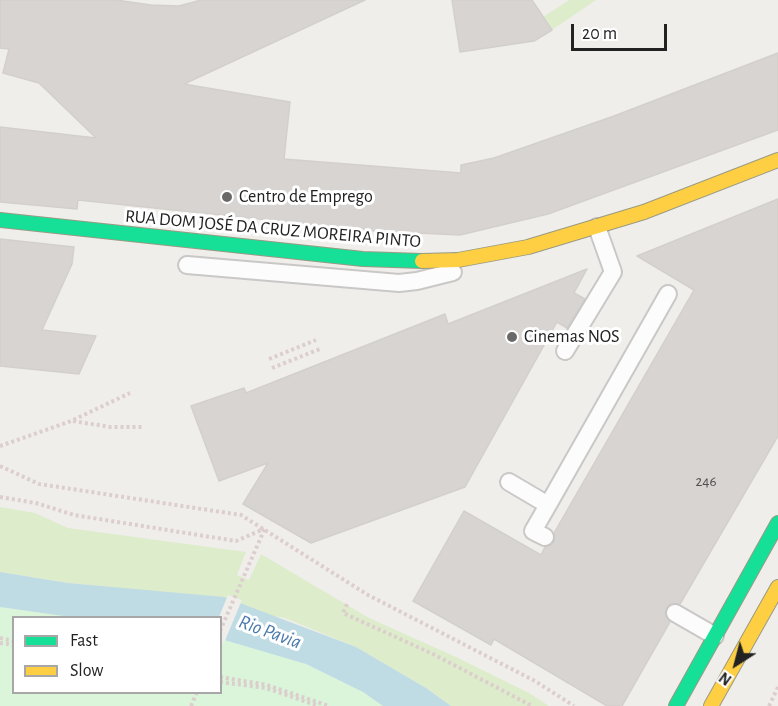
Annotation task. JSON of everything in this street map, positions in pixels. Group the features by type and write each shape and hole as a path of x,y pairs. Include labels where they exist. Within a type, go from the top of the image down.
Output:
{"street":[{"name":"RUA DOM JOSÉ DA CRUZ MOREIRA PINTO","path":"0,220 386,260 458,260 528,247 668,204 778,160"},
{"path":"675,706 778,523"},
{"path":"711,706 778,587"},
{"path":"688,706 698,667"}],"lane":[{"path":"565,351 614,272 597,226"},
{"path":"187,265 407,283 452,272 528,247"},
{"path":"545,537 534,531 668,294"},
{"path":"509,482 548,505"},
{"path":"675,613 715,636"}],"path":[{"path":"269,359 316,340"},
{"path":"272,368 320,349"},
{"path":"0,446 71,421 130,393"},
{"path":"71,421 110,428 144,427"},
{"path":"0,466 39,484 241,515 368,595 535,681 574,706"},
{"path":"0,497 36,503 74,515 236,541 265,528"},
{"path":"222,626 265,528"},
{"path":"347,604 343,613 433,654 532,706"},
{"path":"222,677 267,685 323,702 329,706"},
{"path":"222,682 266,688 319,706"},
{"path":"769,706 778,687"}],"green space":[{"path":"569,0 596,0 552,30 543,17"},
{"path":"0,507 35,513 68,528 246,552 237,575 249,580 261,554 369,618 456,657 529,693 549,706 451,706 426,688 356,647 285,618 110,587 0,572"},
{"path":"0,607 70,616 12,616 12,694 222,694 222,639 306,664 363,692 383,706 0,706"}],"water":[{"name":"Rio Pavia","path":"0,572 68,583 224,597 356,647 426,688 451,706 383,706 363,692 306,664 222,639 222,616 64,616 0,607"}],"pier":[{"path":"228,595 242,600 224,643 222,642 222,616 219,616"}],"building":[{"path":"0,0 116,0 179,6 201,0 365,0 184,84 290,102 284,159 461,173 461,165 494,158 614,116 778,53 778,130 548,214 460,235 374,231 78,200 77,209 0,202 0,127 96,138 39,83 3,73 9,49 0,48"},
{"path":"452,0 532,0 552,30 534,41 460,52"},
{"path":"778,199 778,436 680,604 670,604 666,608 666,618 670,622 622,706 607,706 494,639 491,645 413,601 464,511 541,555 545,547 554,542 554,533 694,290 637,256"},
{"path":"0,239 74,247 72,264 42,330 96,336 79,374 0,366"},
{"path":"587,269 574,293 585,299 567,328 557,322 465,487 311,543 243,504 268,463 219,481 191,406 244,388 246,393 445,314 448,324"}],"traffic: fast":[{"path":"0,220 363,259 422,261"},
{"path":"676,706 778,523"}],"traffic: slow":[{"path":"422,261 458,260 528,247 644,212 778,160"},
{"path":"711,706 778,587"}],"place":[{"name":"Centro de Emprego","path":"227,197"},
{"name":"Cinemas NOS","path":"512,337"}]}
